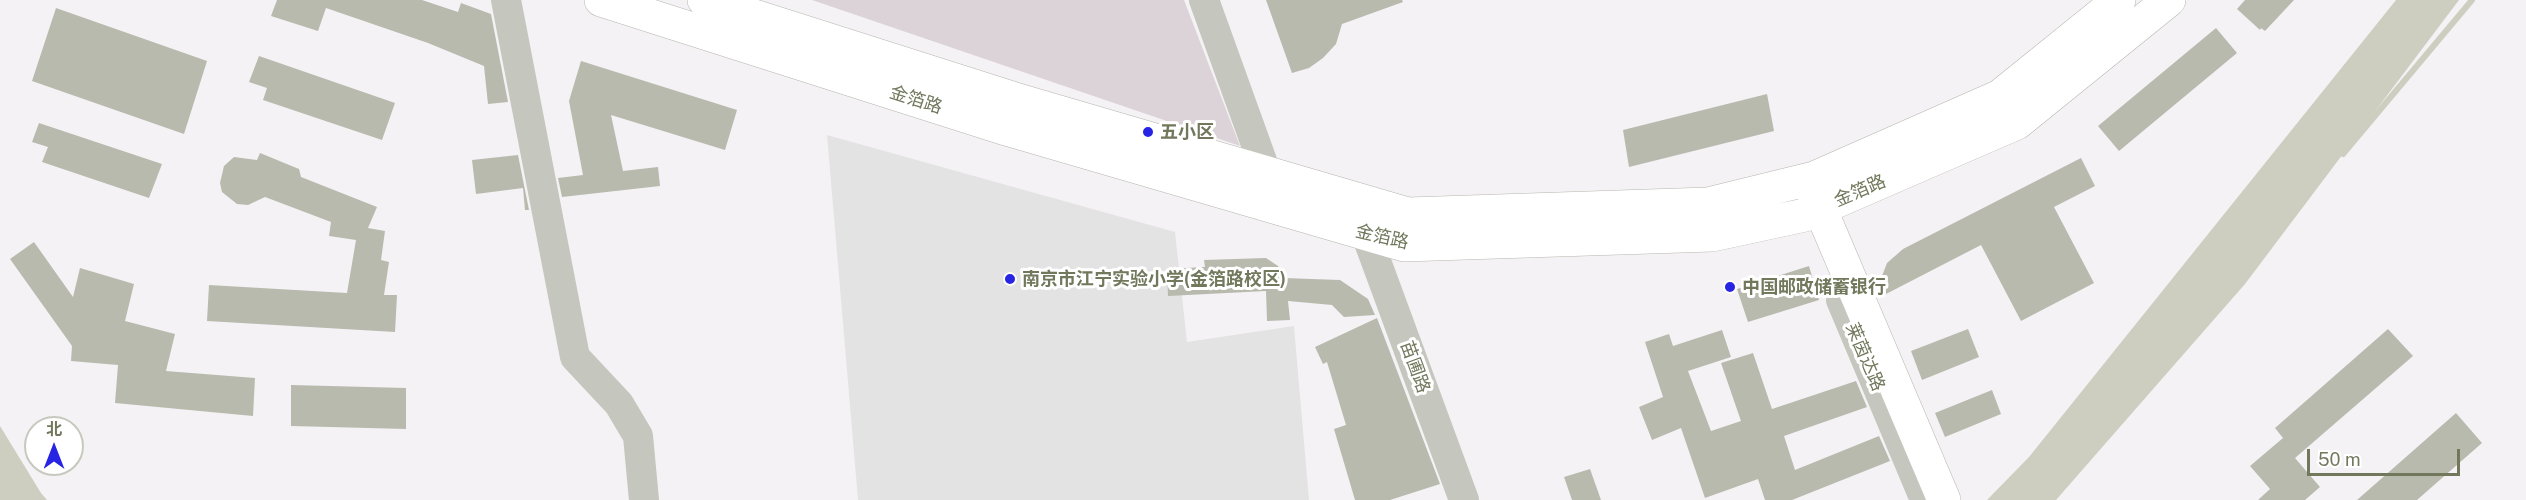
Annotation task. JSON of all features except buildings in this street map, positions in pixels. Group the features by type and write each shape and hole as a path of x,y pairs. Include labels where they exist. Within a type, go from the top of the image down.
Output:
{"main road":[{"name":"金箔路","path":"601,0 767,25 1408,214 1811,201 2000,96 2119,0"},
{"name":"金箔路","path":"704,0 1006,129 1404,245 1712,235 1811,201 2017,123 2169,0"},
{"path":"1811,201 1944,500"}],"street":[{"path":"506,0 575,357 619,404 638,436 644,500"},
{"path":"1204,0 1266,172"},
{"name":"莱茵达路","path":"1811,201 1925,500"},
{"name":"苗圃路","path":"1366,234 1464,500"}],"shaded area":[{"path":"812,0 1184,0 1240,146"},
{"path":"2396,0 2459,0 2245,284 2056,500 1987,500 2029,457"},
{"name":"南京市江宁实验小学(金箔路校区)","path":"827,135 1175,232 1187,342 1294,326 1309,500 858,500"},
{"path":"0,426 24,465 24,476 31,476 47,500 0,500"}],"waterway":[{"path":"2343,154 2472,0"}],"place":[{"name":"五小区","path":"1148,132"},
{"name":"南京市江宁实验小学(金箔路校区)","path":"1010,279"},
{"name":"中国邮政储蓄银行","path":"1730,287"}]}
